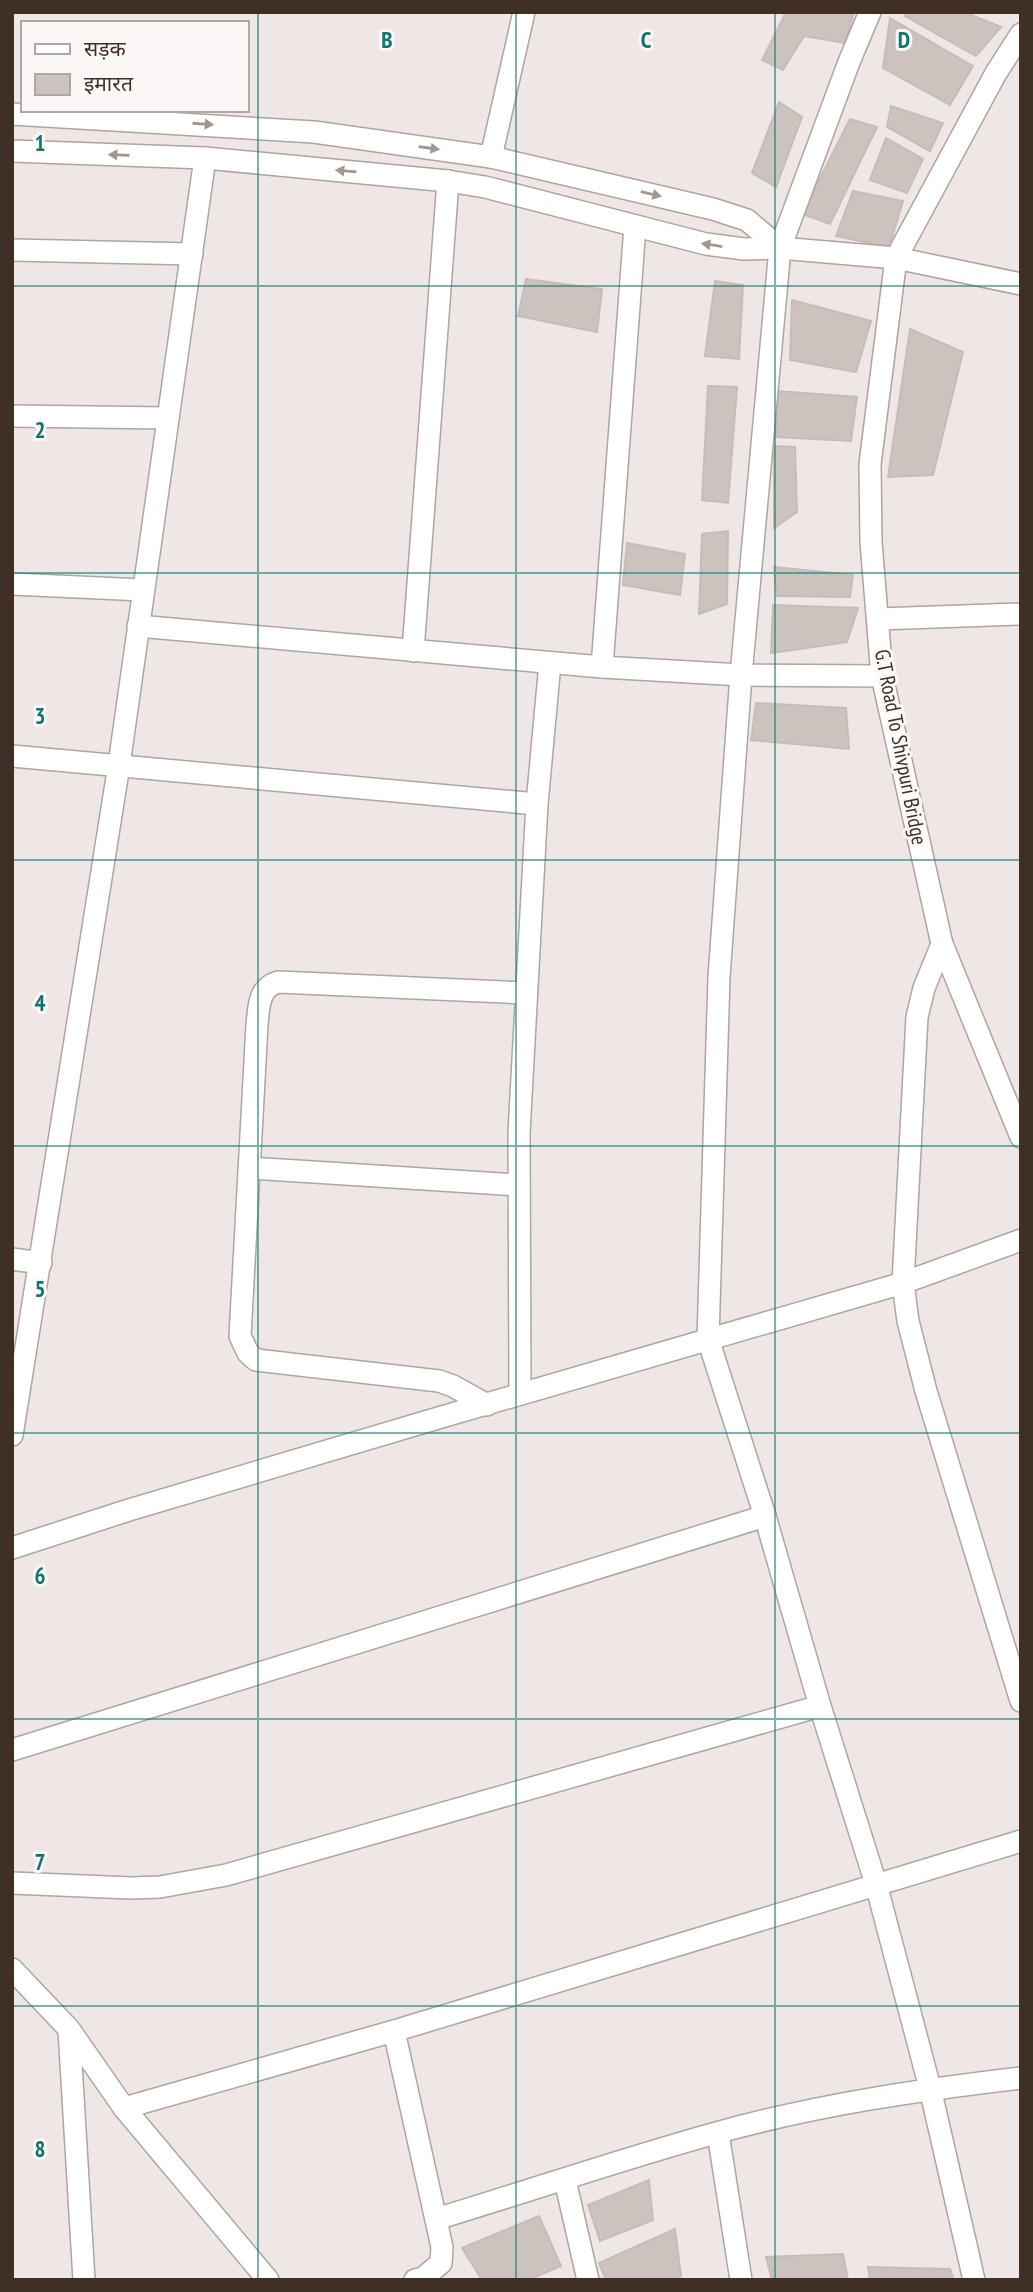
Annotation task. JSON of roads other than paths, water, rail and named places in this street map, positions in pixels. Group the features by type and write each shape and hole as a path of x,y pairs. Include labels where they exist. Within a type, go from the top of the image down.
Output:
{"street":[{"path":"491,157 524,12"},
{"path":"870,12 780,248 741,675 719,977 708,1339 765,1516 820,1706 876,1884 930,2088 974,2280"},
{"path":"896,258 996,73 1021,34"},
{"path":"12,114 314,132 491,157 713,209 747,220 780,248"},
{"path":"12,151 205,158 448,181 485,187 706,244 744,249 780,248 896,258 1021,284"},
{"path":"12,1435 119,765 205,158"},
{"path":"413,651 448,181"},
{"path":"602,667 635,226"},
{"path":"12,250 192,254"},
{"name":"G.T Road To Shivpuri Bridge","path":"896,258 870,464 871,542 882,676 942,944 1021,1137"},
{"path":"12,416 167,418"},
{"path":"12,584 143,590"},
{"path":"878,619 1021,614"},
{"path":"138,626 602,667 741,675 882,676"},
{"path":"520,1394 519,1185 526,993 537,804 550,663"},
{"path":"12,756 537,804"},
{"path":"942,944 924,988 917,1017 903,1283 914,1350 1021,1701"},
{"path":"487,1405 439,1381 256,1360 248,1353 240,1336 257,1026 262,994 268,985 278,982 526,993"},
{"path":"250,1168 519,1185"},
{"path":"12,1548 142,1506 903,1283 1021,1240"},
{"path":"12,1259 41,1263"},
{"path":"12,1750 765,1516"},
{"path":"12,1883 131,1888 193,1882 820,1706"},
{"path":"124,2108 394,2031 1021,1841"},
{"path":"12,1969 69,2029 124,2108 268,2280"},
{"path":"69,2029 84,2280"},
{"path":"394,2031 442,2247 442,2263 423,2278 415,2280"},
{"path":"436,2219 718,2133 816,2110 930,2088 1021,2078"},
{"path":"718,2133 741,2280"},
{"path":"565,2180 588,2280"}]}
